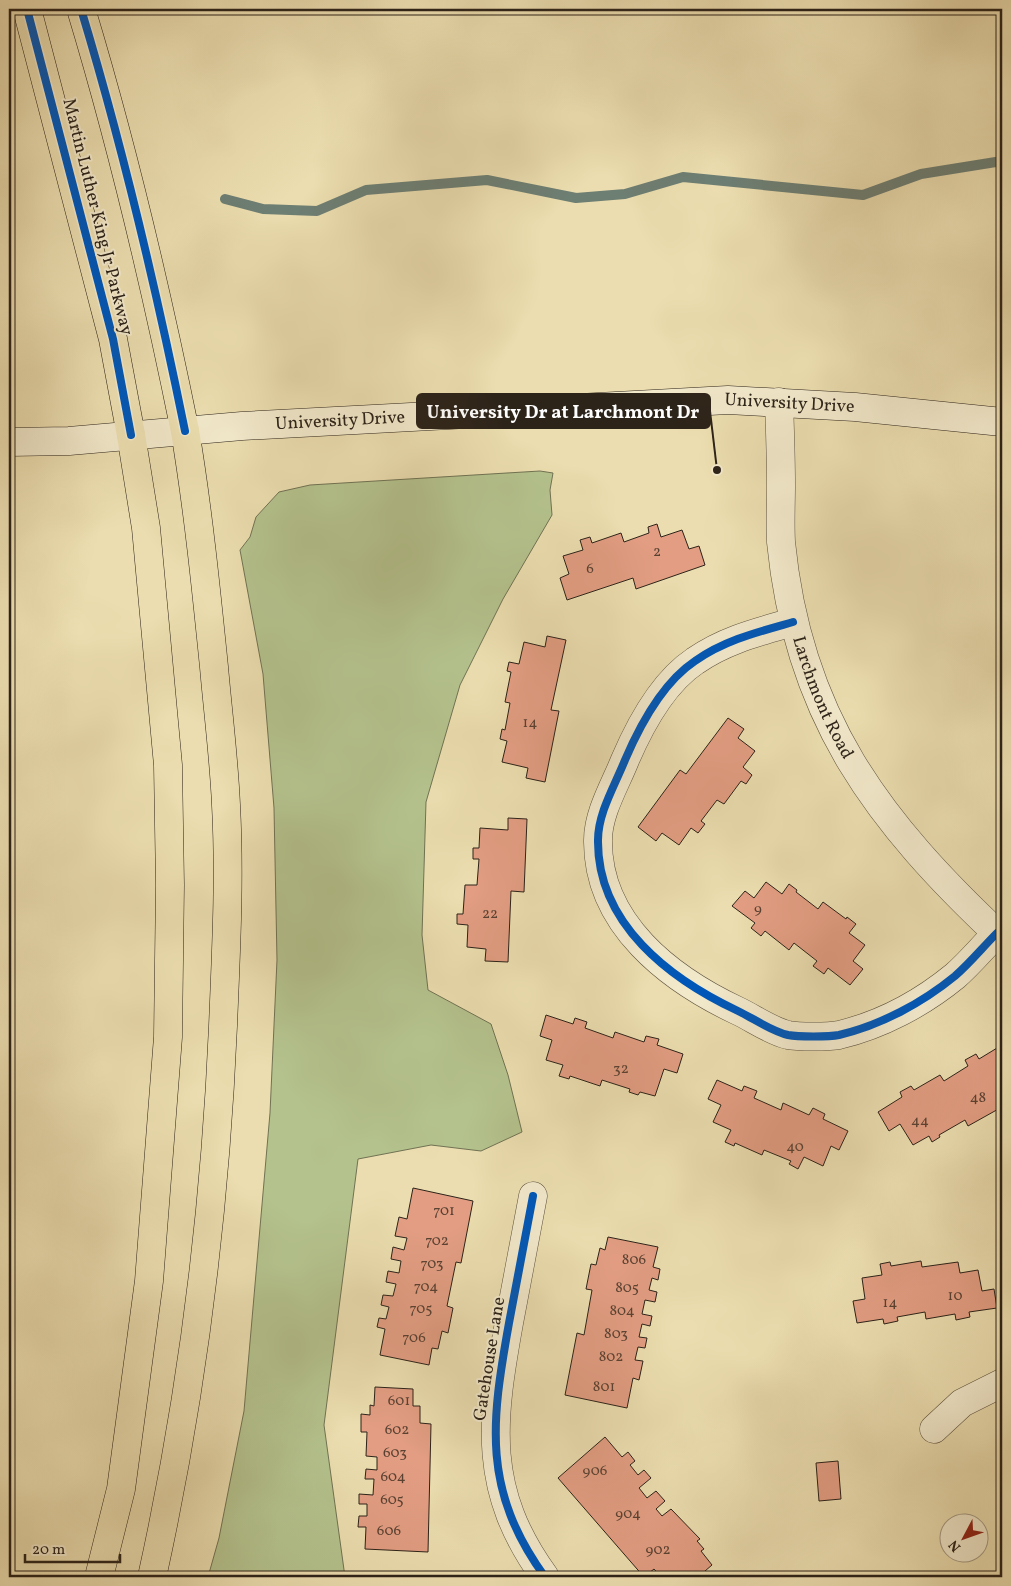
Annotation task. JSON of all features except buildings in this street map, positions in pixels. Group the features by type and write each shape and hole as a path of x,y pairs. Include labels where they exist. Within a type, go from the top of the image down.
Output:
{"main road":[{"name":"Martin Luther King Jr Parkway","path":"27,9 111,332 131,435 146,528 168,765 170,885 168,1037 149,1281 121,1489 99,1577"},
{"path":"81,9 127,169 153,279 185,431 199,518 226,806 228,911 217,1140 207,1247 190,1378 152,1577"}],"street":[{"name":"University Drive","path":"9,442 69,441 185,431 507,410 728,400 779,402 1002,422"},
{"name":"Larchmont Road","path":"779,402 781,541 793,622 814,688 843,750 879,806 953,892 999,936"},
{"path":"793,622 745,635 694,661 675,677 658,700 630,748 606,805 598,839 602,873 608,894 623,924 638,942 692,987 788,1034 798,1035 837,1036 884,1019 914,1005 956,975 999,936"},
{"name":"Gatehouse Lane","path":"533,1196 497,1390 494,1430 496,1464 503,1496 517,1530 545,1577"},
{"path":"934,1429 962,1403 1002,1383"}],"green space":[{"path":"540,471 553,473 550,490 552,515 503,599 460,685 426,802 422,935 428,990 491,1024 508,1075 522,1132 481,1151 431,1145 358,1159 324,1425 345,1577 208,1577 219,1538 244,1411 270,1113 277,960 274,808 263,674 240,550 250,537 256,517 279,492 310,485"}],"waterway":[{"path":"225,199 263,209 317,211 366,190 487,180 576,198 625,194 683,177 863,195 921,174 1002,161"}],"cycle path":[{"path":"27,9 113,339 131,435"},
{"path":"81,9 111,113 138,218 185,431"},
{"path":"793,622 730,642 695,661 672,681 645,719 608,799 599,830 601,870 610,898 624,923 642,945 687,983 775,1031 788,1035 806,1036 839,1035 855,1031 915,1004 955,976 997,933"},
{"path":"533,1196 503,1359 496,1424 497,1455 501,1485 510,1515 525,1545 545,1577"}],"place":[{"name":"University Dr at Larchmont Dr","path":"717,470"}]}
